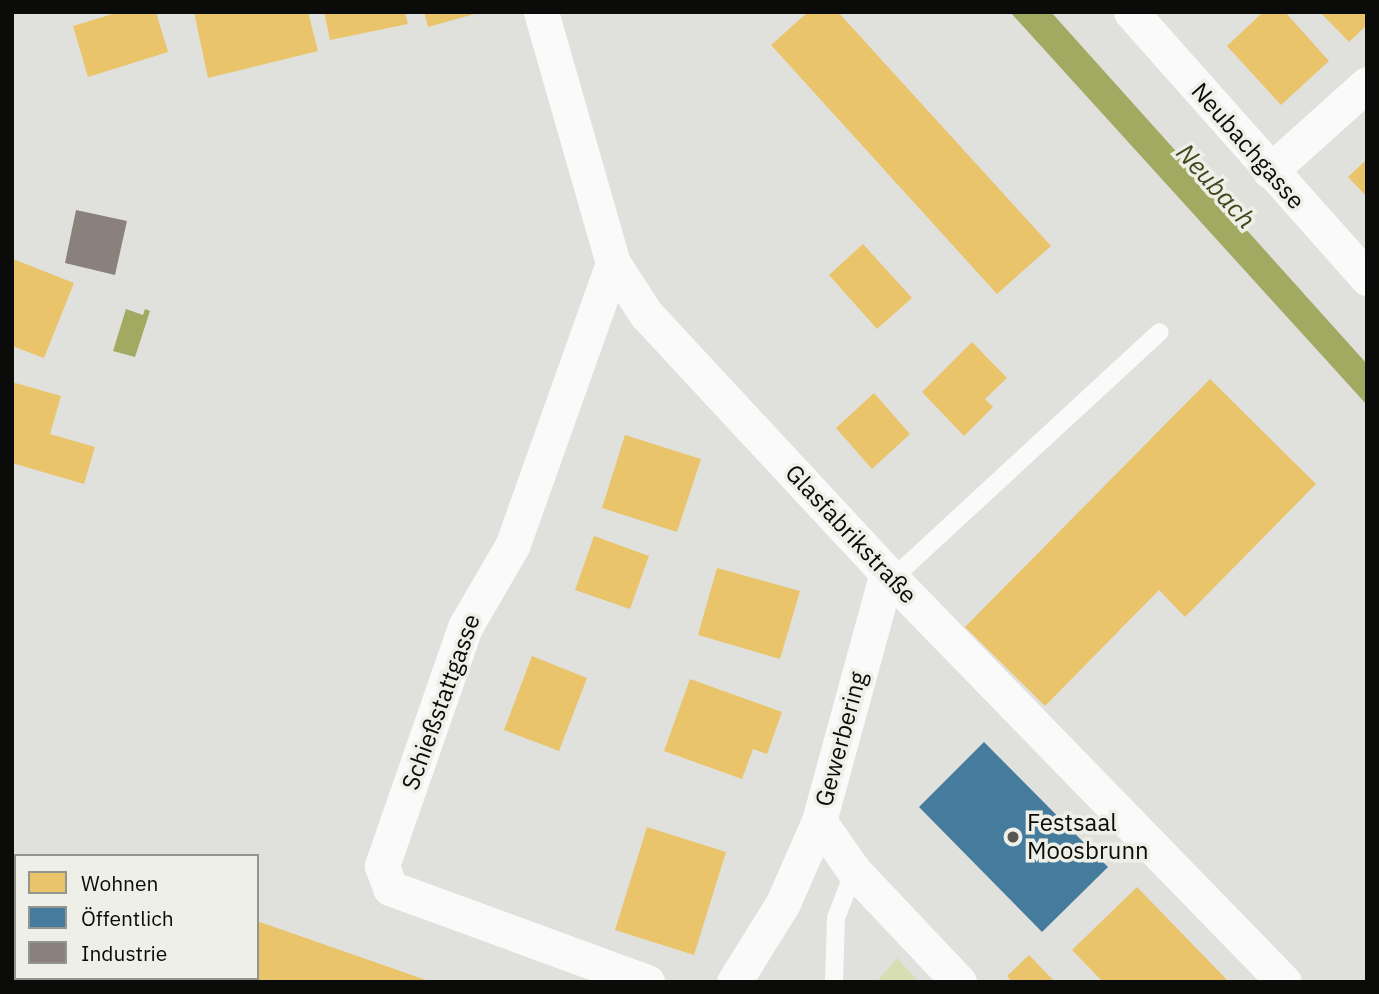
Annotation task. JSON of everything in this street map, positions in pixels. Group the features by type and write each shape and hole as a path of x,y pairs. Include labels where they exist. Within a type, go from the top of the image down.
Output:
{"street":[{"name":"Glasfabrikstraße","path":"541,12 613,263 646,314 890,576 1284,982"},
{"name":"Neubachgasse","path":"1131,12 1367,278"},
{"path":"1270,171 1367,84"},
{"name":"Schießstattgasse","path":"613,263 512,546 465,627 382,866 390,888 647,982"},
{"name":"Gewerbering","path":"890,576 819,821 854,871 959,982"},
{"path":"734,982 783,903 819,821"}],"lane":[{"path":"890,576 1160,332"},
{"path":"834,982 836,918 854,871"}],"shaded area":[{"path":"1010,12 1051,12 1367,364 1367,405"},
{"path":"126,309 143,315 145,309 150,311 135,357 113,351"},
{"path":"897,958 919,982 876,982"}],"building: Wohnen":[{"path":"119,12 156,12 168,52 88,77 73,26"},
{"path":"194,12 308,12 318,51 208,78"},
{"path":"324,12 405,12 408,24 330,40"},
{"path":"424,12 478,12 478,13 428,27"},
{"path":"808,12 838,12 1051,246 997,294 771,45"},
{"path":"1263,12 1285,12 1329,61 1281,105 1227,46"},
{"path":"1320,12 1367,12 1367,25 1349,42"},
{"path":"1367,159 1367,197 1348,177"},
{"path":"863,244 912,298 877,329 829,275"},
{"path":"13,259 74,283 44,358 12,346"},
{"path":"972,342 1007,378 985,399 993,407 964,436 922,392"},
{"path":"1210,379 1316,484 1185,617 1159,590 1045,706 965,627"},
{"path":"12,382 61,396 50,434 95,447 84,484 12,463"},
{"path":"874,393 910,434 872,469 836,428"},
{"path":"625,435 701,459 677,532 602,508"},
{"path":"594,536 649,556 630,609 575,590"},
{"path":"717,568 800,591 780,659 698,635"},
{"path":"532,656 587,678 559,751 504,730"},
{"path":"690,679 782,712 767,754 753,749 742,779 664,751"},
{"path":"647,827 726,852 694,955 615,930"},
{"path":"1137,887 1229,982 1103,982 1072,950"},
{"path":"259,922 429,981 429,982 234,982 259,980"},
{"path":"1029,955 1055,982 1012,982 1007,976"}],"building: Öffentlich":[{"name":"Festsaal Moosbrunn","path":"984,742 1108,867 1042,932 919,807"}],"building: Industrie":[{"path":"76,210 127,221 115,275 65,263"}],"place":[{"name":"Festsaal Moosbrunn","path":"1013,837"}],"water label":[{"name":"Neubach","path":"1216,186"}]}
